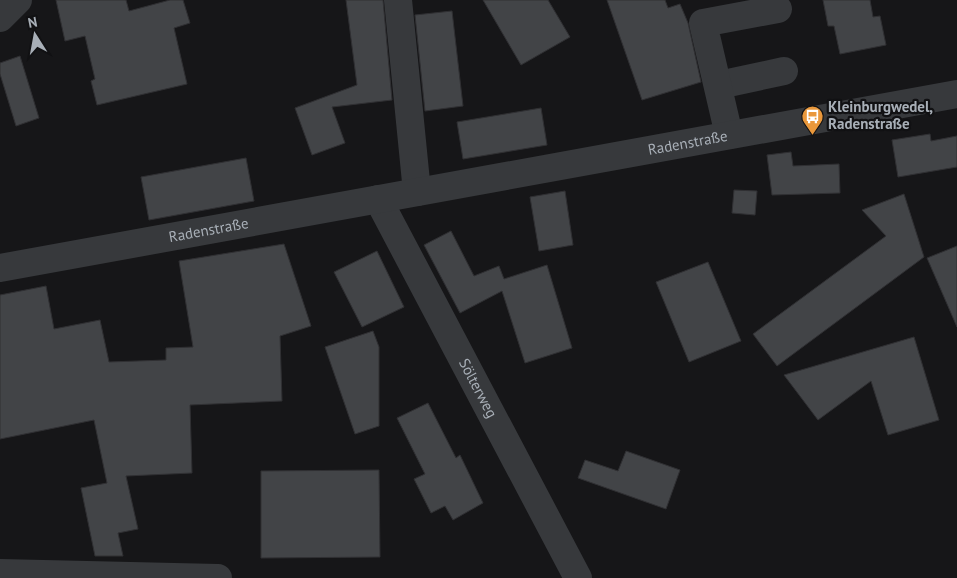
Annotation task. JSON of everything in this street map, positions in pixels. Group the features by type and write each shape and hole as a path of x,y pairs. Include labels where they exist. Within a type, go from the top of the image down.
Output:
{"street":[{"path":"0,18 18,0"},
{"path":"398,0 417,192"},
{"path":"729,135 719,85 703,23 778,9"},
{"path":"719,85 784,72"},
{"name":"Radenstraße","path":"0,268 957,94"},
{"name":"Sölterweg","path":"378,199 578,578"},
{"path":"0,573 218,578"}],"building":[{"path":"56,0 126,0 129,11 170,0 183,0 190,23 174,28 187,84 97,105 91,81 95,79 85,36 65,41"},
{"path":"346,0 383,0 392,100 332,107 345,143 312,155 295,108 357,85"},
{"path":"483,0 548,0 570,37 521,65"},
{"path":"607,0 665,0 668,8 680,4 688,23 701,82 642,100"},
{"path":"823,0 870,0 873,17 880,16 886,45 840,54 834,26 828,26"},
{"path":"452,11 463,106 425,111 415,15"},
{"path":"20,56 39,118 16,126 0,74 0,63"},
{"path":"541,108 547,145 463,159 457,122"},
{"path":"930,134 931,141 957,136 957,167 898,177 892,140"},
{"path":"791,152 793,166 839,164 840,193 772,195 767,155"},
{"path":"246,158 254,201 149,220 141,177"},
{"path":"734,190 757,191 755,215 732,213"},
{"path":"565,191 573,245 539,251 530,197"},
{"path":"904,194 924,257 777,366 753,334 886,236 862,210"},
{"path":"451,231 474,276 499,266 504,279 547,265 572,348 525,363 502,291 460,313 424,245"},
{"path":"284,244 311,326 280,336 282,401 190,405 192,473 126,476 138,529 118,533 123,556 95,556 81,488 107,483 94,420 0,439 0,295 46,286 54,329 100,320 109,362 166,360 166,348 193,347 179,261"},
{"path":"957,246 957,327 927,258"},
{"path":"377,251 404,307 362,327 334,272"},
{"path":"708,262 741,341 689,362 656,282"},
{"path":"373,331 379,347 379,426 355,434 325,347"},
{"path":"914,337 939,420 888,435 871,381 818,420 784,375"},
{"path":"428,403 456,458 460,455 483,503 453,520 445,506 431,513 414,479 425,474 397,418"},
{"path":"626,451 680,470 666,509 578,478 585,460 618,471"},
{"path":"379,470 380,557 261,558 261,471"}],"place":[{"name":"Kleinburgwedel, Radenstraße","path":"812,135"}]}
